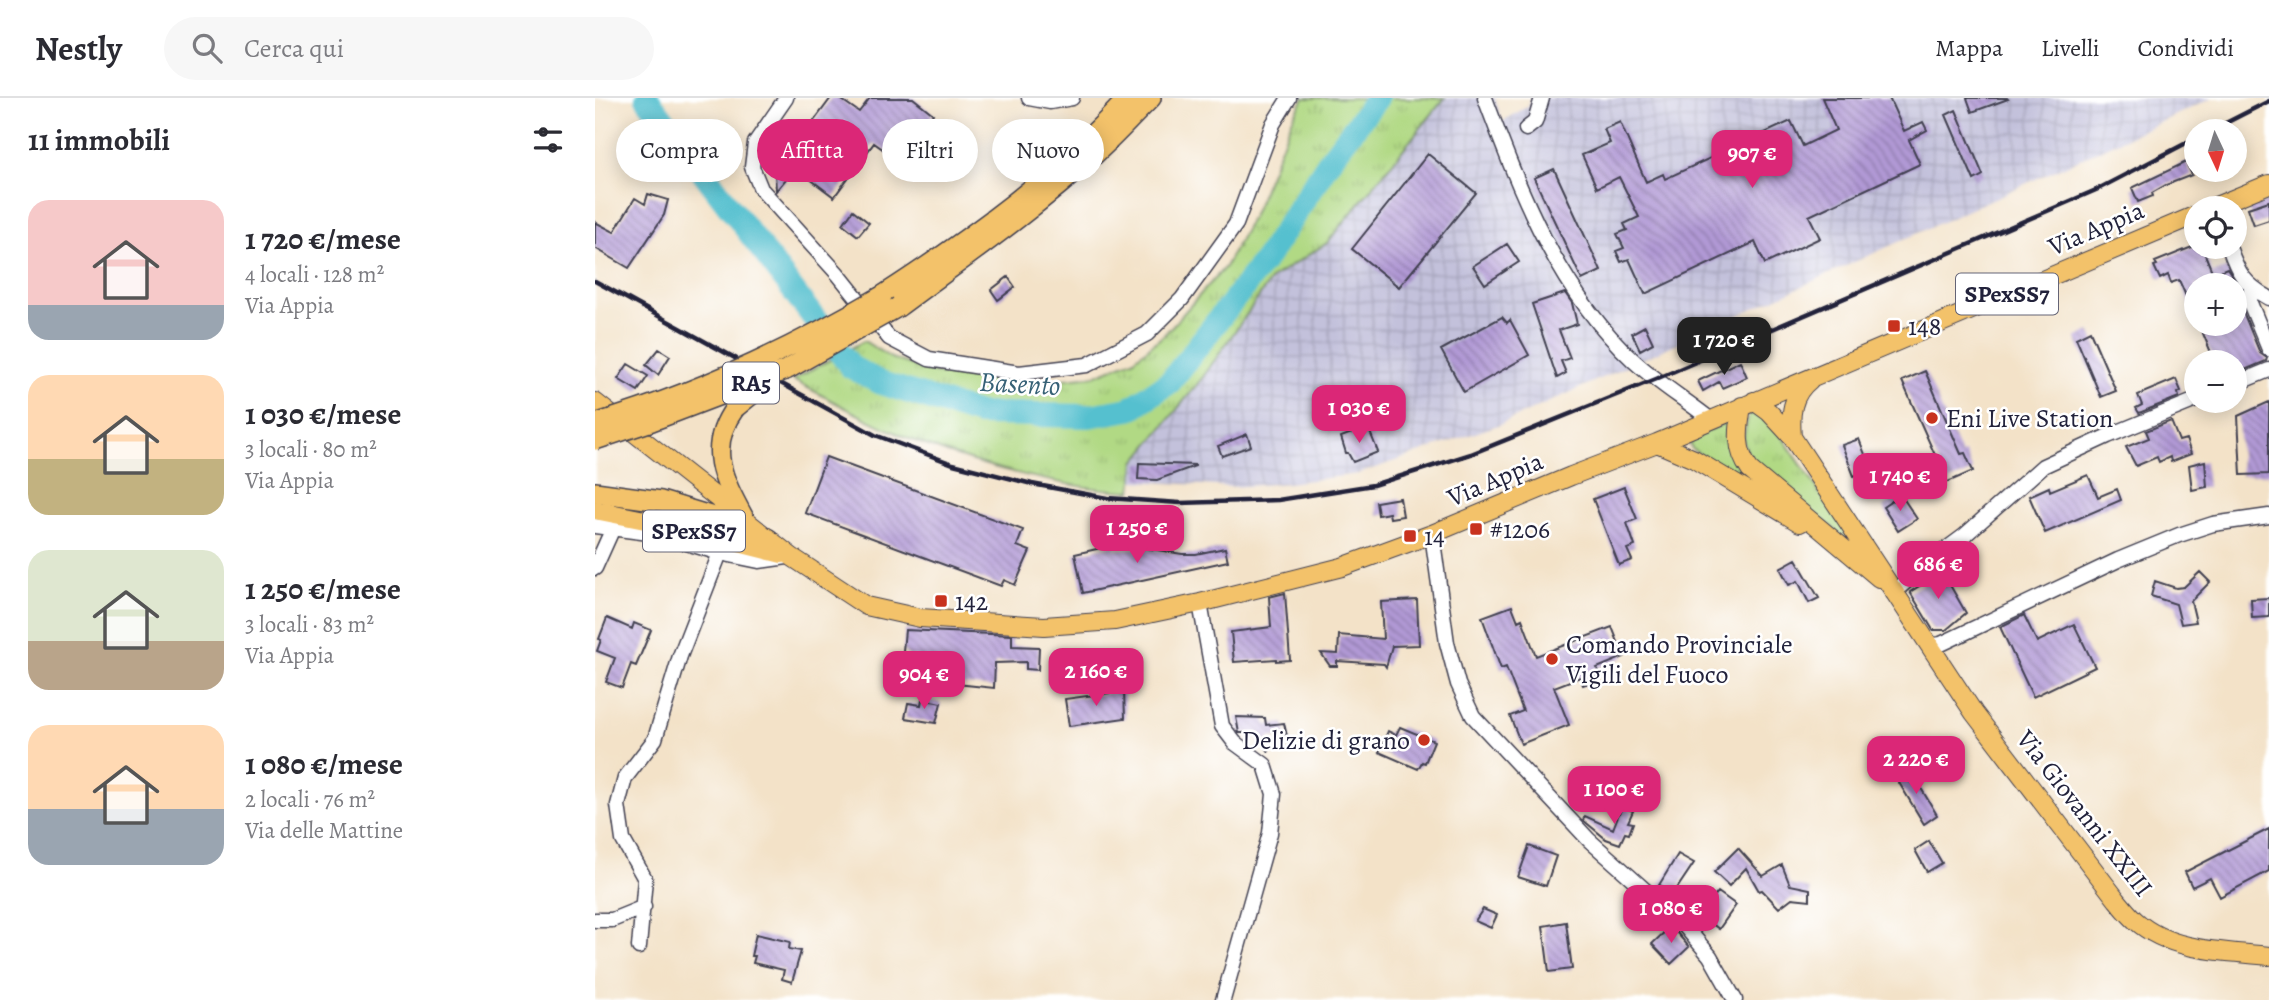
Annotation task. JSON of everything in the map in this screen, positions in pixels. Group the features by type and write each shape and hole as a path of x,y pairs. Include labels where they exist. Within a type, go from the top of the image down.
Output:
{"highway":[{"name":"RA5","path":"595,424 716,379 890,301 1041,181 1128,98"},
{"name":"RA5","path":"595,440 788,369 890,301 972,253 1074,171 1151,98"},
{"path":"745,520 721,471 719,452 722,429 735,408 761,386 788,369"},
{"path":"595,492 661,501 727,521 769,539"}],"main road":[{"path":"2242,196 2269,184"},
{"name":"Via Appia","path":"792,557 866,606 919,618 1044,626 1077,625 1115,621 1200,603 1342,567 1432,534 1657,443 2184,220"},
{"path":"1792,437 1791,415 1797,395 1817,374"},
{"name":"SPexSS7","path":"595,402 792,557"},
{"path":"1748,404 1776,418 1792,437 1853,527 1891,590 1750,470 1739,453 1738,442 1748,404"},
{"path":"1657,443 1684,454 1836,544"},
{"name":"SPexSS7","path":"595,510 672,525 792,557"},
{"name":"Via Giovanni XXIII","path":"1891,590 1982,724 2136,921 2160,936 2180,943 2269,957"}],"street":[{"path":"786,98 755,143 752,167 761,189 838,274 889,338 929,359 1019,373 1087,365 1147,334 1182,299 1236,224 1273,124 1289,98"},
{"path":"1029,98 1050,102 1072,98"},
{"path":"1485,98 1510,165 1560,268 1585,307 1634,360 1711,420"},
{"path":"1526,129 1535,122 1542,98"},
{"path":"2233,259 2238,272 2251,287 2269,298"},
{"path":"2251,287 2250,303 2269,348"},
{"path":"2247,379 2269,370"},
{"path":"1891,590 1964,536 2043,467 2108,436 2184,405"},
{"path":"1930,646 1941,644 2118,560 2179,535 2213,524 2269,516"},
{"path":"595,526 657,534 720,553 759,561 792,557"},
{"path":"595,568 613,528"},
{"path":"1432,534 1447,643 1458,684 1473,716 1589,840 1683,924 1710,956 1735,1000"},
{"path":"639,947 645,879 623,840 618,805 625,778 656,739 680,656 720,553"},
{"path":"1200,603 1222,726 1235,743 1265,765 1274,794 1270,833 1223,1000"},
{"path":"595,920 612,920 644,907"}],"shaded area":[{"path":"1445,98 1495,98 1502,122 1528,106 1530,98 2213,98 1501,424 1358,474 1232,487 1134,481 1135,462 1203,377 1272,278 1327,243"}],"green space":[{"path":"1304,98 1445,98 1327,243 1272,278 1203,377 1135,462 1132,491 1054,481 946,452 890,430 793,380 864,341 891,358 935,373 1036,382 1094,376 1133,360 1164,335 1225,267 1253,215"},
{"path":"1749,414 1761,417 1778,431 1854,542 1850,542 1750,462 1743,439"},
{"path":"1731,420 1730,446 1736,463 1749,479 1791,513 1692,449 1690,445 1694,437"}],"building":[{"path":"831,98 839,98 859,112 870,98 913,98 933,114 929,119 882,119 882,149 874,143 868,151 868,119 815,119"},
{"path":"1822,98 1889,98 1904,131 1923,122 1927,130 1909,140 1920,164 1809,216 1820,238 1765,264 1755,242 1645,294 1629,259 1621,262 1616,251 1624,248 1617,234 1627,230 1624,224 1639,217 1619,177 1597,188 1582,155 1610,143 1604,129 1620,122 1646,182 1663,174 1665,179 1791,121 1803,146 1836,130"},
{"path":"1967,98 2007,98 2008,99 1972,112"},
{"path":"1956,110 1983,175 1974,180 1946,115"},
{"path":"1428,154 1476,193 1399,287 1352,249"},
{"path":"2184,163 2184,178 2152,193 2153,196 2138,202 2132,188"},
{"path":"1554,169 1601,271 1582,280 1534,178"},
{"path":"776,182 784,182 776,191"},
{"path":"814,182 845,182 834,197"},
{"path":"648,194 668,200 664,215 629,268 595,248 595,222 614,232 635,198 645,204"},
{"path":"2269,201 2269,220 2254,225 2248,208"},
{"path":"853,210 869,223 858,236 843,224"},
{"path":"1507,244 1519,262 1485,284 1473,266"},
{"path":"2184,250 2184,259 2207,259 2213,273 2184,273 2184,291 2179,280 2171,283 2168,275 2160,279 2155,262"},
{"path":"2227,268 2230,273 2215,273"},
{"path":"1008,277 1015,287 998,300 991,290"},
{"path":"1565,293 1572,303 1577,324 1559,330 1570,358 1561,361 1566,373 1557,378 1532,304"},
{"path":"1502,317 1507,323 1510,320 1529,355 1464,392 1441,350"},
{"path":"2247,322 2260,353 2267,358 2266,361 2247,369 2247,350 2210,350 2204,336 2247,336"},
{"path":"1645,326 1653,343 1640,350 1632,333"},
{"path":"2090,331 2116,391 2101,397 2076,338"},
{"path":"659,349 670,356 658,375 646,365"},
{"path":"1740,361 1747,377 1722,388 1719,382 1703,391 1698,381"},
{"path":"628,364 648,376 638,391 618,379"},
{"name":"Eni Live Station","path":"1925,371 1961,454 1965,453 1973,471 1941,485 1933,467 1939,464 1902,381"},
{"path":"2176,379 2181,391 2178,393 2179,397 2139,413 2136,408 2142,405 2138,395"},
{"path":"2269,402 2269,474 2241,475 2238,416"},
{"path":"2171,421 2179,441 2186,439 2191,454 2171,462 2170,457 2159,462 2157,457 2136,466 2126,447 2149,438 2146,431"},
{"path":"1368,427 1378,452 1353,462 1346,453 1341,437"},
{"path":"1247,434 1251,446 1222,456 1218,446"},
{"path":"1859,439 1871,470 1854,476 1842,445"},
{"path":"826,457 1023,530 1017,546 1030,551 1015,585 1004,580 1001,586 805,513"},
{"path":"2205,461 2207,487 2192,490 2189,465"},
{"path":"1139,463 1195,466 1157,480 1138,479"},
{"path":"2088,475 2098,497 2117,489 2121,500 2045,533 2029,496 2049,487 2050,491"},
{"path":"1624,487 1637,519 1627,523 1635,546 1627,549 1632,560 1619,565 1593,499"},
{"path":"1901,495 1917,519 1898,531 1883,507"},
{"path":"1400,498 1403,516 1390,518 1389,513 1378,515 1376,502"},
{"path":"1114,545 1115,549 1145,548 1182,554 1225,548 1228,561 1083,593 1075,554"},
{"path":"1796,559 1819,598 1809,603 1798,581 1789,585 1780,568"},
{"path":"1939,566 1966,613 1946,630 1933,630 1910,592 1924,583 1922,580"},
{"path":"2200,572 2210,582 2191,601 2196,622 2181,624 2176,604 2151,596 2155,581 2176,588 2184,587"},
{"path":"1285,593 1290,660 1234,662 1231,632 1271,627 1269,597"},
{"path":"2269,598 2269,617 2252,618 2251,599"},
{"path":"1417,600 1419,645 1392,646 1386,667 1384,664 1337,661 1337,666 1330,666 1321,653 1338,654 1339,635 1383,639 1381,602"},
{"path":"1512,606 1518,621 1522,619 1536,656 1612,627 1624,657 1597,668 1600,674 1593,676 1595,681 1583,685 1580,677 1554,687 1569,725 1521,744 1510,716 1523,711 1506,667 1501,669 1482,617"},
{"path":"2024,615 2037,642 2074,624 2095,667 2033,697 2000,627"},
{"path":"607,618 632,629 634,623 651,630 636,666 631,664 622,688 606,682 615,658 597,651"},
{"path":"905,630 1012,635 1012,646 1039,647 1038,670 1026,669 1026,662 995,663 994,688 947,683 948,668 917,662 918,657 909,656 903,651"},
{"path":"1124,691 1125,718 1069,726 1065,699"},
{"path":"922,699 941,703 936,723 905,718 908,703 921,705"},
{"path":"1236,717 1265,718 1266,725 1284,723 1287,736 1268,738 1269,752 1258,733 1239,733"},
{"path":"1400,727 1434,741 1425,763 1422,762 1418,769 1379,752 1388,731 1396,735"},
{"path":"1909,768 1937,815 1924,824 1895,776"},
{"path":"1622,806 1633,811 1628,822 1633,823 1629,834 1625,833 1620,844 1606,839 1583,820 1585,816 1613,829"},
{"path":"2269,829 2269,871 2220,897 2210,878 2192,887 2185,872"},
{"path":"1929,841 1942,863 1927,872 1915,850"},
{"path":"1529,846 1556,856 1546,886 1518,877"},
{"path":"1738,848 1763,876 1782,865 1790,885 1810,889 1810,900 1792,898 1779,908 1762,890 1759,891 1746,868 1729,886 1714,872"},
{"path":"1678,854 1694,863 1674,893 1659,885"},
{"path":"1718,892 1736,905 1719,929 1700,915"},
{"path":"1483,909 1497,915 1491,928 1475,921"},
{"path":"1566,922 1572,969 1549,972 1543,926"},
{"path":"1671,926 1689,947 1671,964 1652,944"},
{"path":"756,934 790,942 789,949 801,951 792,982 782,979 784,970 753,963 755,956 751,956"}],"waterway":[{"name":"Basento","path":"647,98 851,367 881,383 979,414 1089,416 1130,409 1170,382 1267,257 1329,161 1377,98"}],"railway":[{"path":"2234,119 2269,101"},
{"path":"595,281 875,435 953,464 1032,484 1107,498 1180,503 1278,500 1373,485 1471,454 1656,379 2096,190 2184,144"}],"place":[{"name":"148","path":"1894,326"},
{"name":"Eni Live Station","path":"1932,418"},
{"name":"#1206","path":"1476,529"},
{"name":"14","path":"1410,536"},
{"name":"142","path":"941,601"},
{"name":"Comando Provinciale Vigili del Fuoco","path":"1552,659"},
{"name":"Delizie di grano","path":"1424,740"}]}
